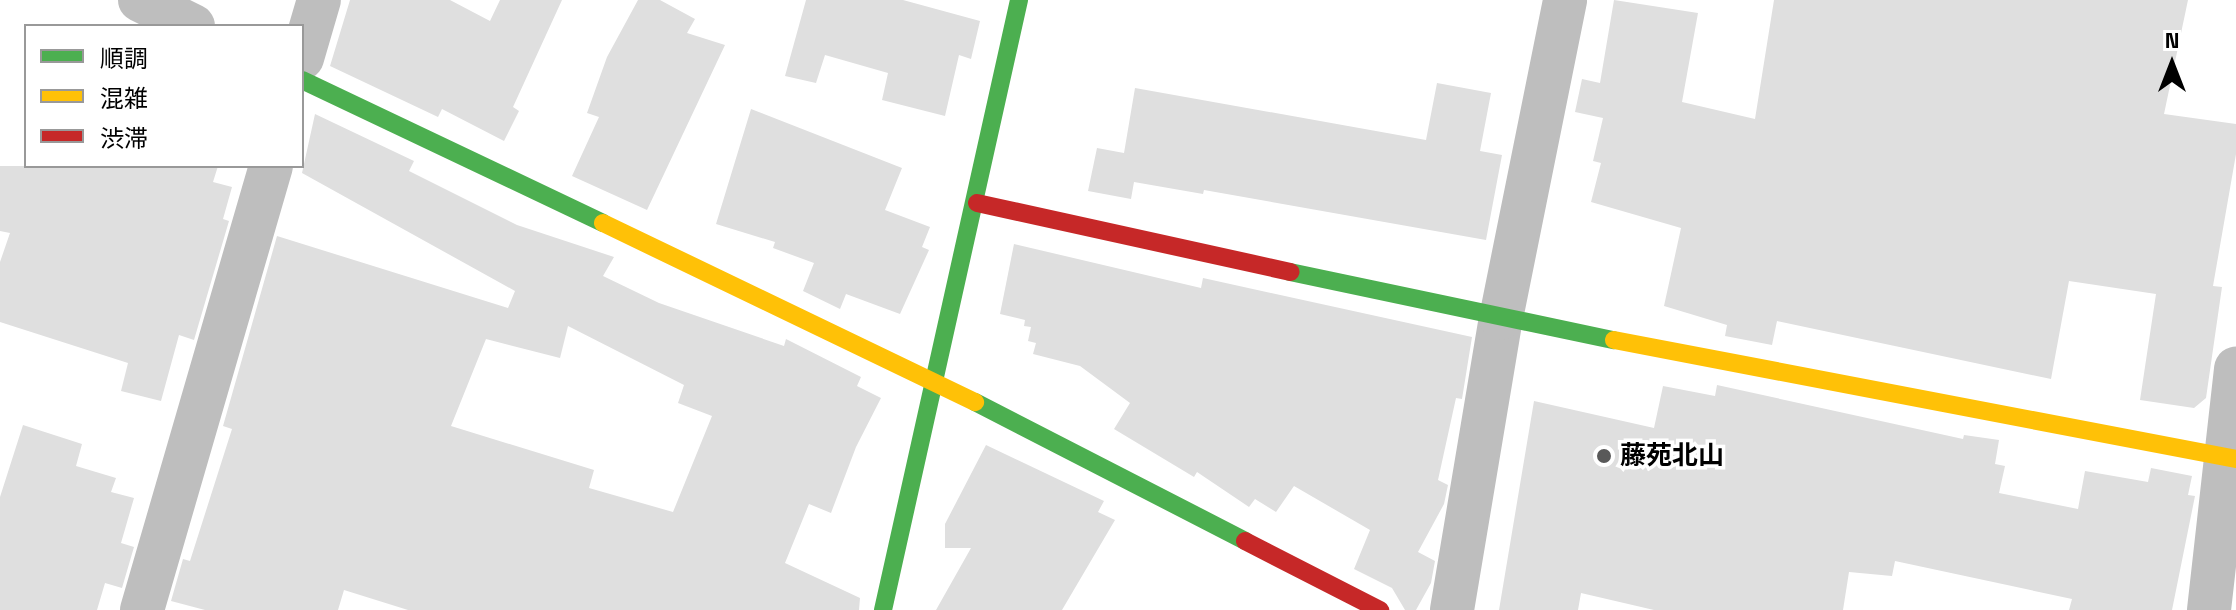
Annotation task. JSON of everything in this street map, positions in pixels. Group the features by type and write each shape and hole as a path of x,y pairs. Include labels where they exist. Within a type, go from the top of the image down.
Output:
{"street":[{"path":"140,0 189,24"},
{"path":"304,51 319,0"},
{"path":"883,610 977,203 1019,0"},
{"path":"1452,610 1501,318 1565,0"},
{"path":"304,81 935,382 1380,610"},
{"path":"142,610 270,168"},
{"path":"977,203 1501,318 2230,458"},
{"path":"2209,610 2230,458 2236,369"}],"building":[{"path":"350,0 450,0 490,21 500,0 562,0 513,107 519,111 504,141 442,109 438,117 330,66"},
{"path":"638,0 660,0 695,19 687,33 725,45 647,210 572,176 599,117 587,113 607,57"},
{"path":"806,0 903,0 980,21 971,59 959,55 945,116 882,100 888,73 825,55 816,83 785,76"},
{"path":"1614,0 1698,13 1682,102 1755,119 1774,0 2188,0 2164,114 2236,124 2236,154 2213,286 2222,287 2206,398 2194,408 2140,400 2156,294 2069,281 2051,379 1777,321 1772,345 1725,336 1727,325 1664,306 1681,228 1591,202 1601,163 1593,161 1603,118 1575,112 1582,79 1600,83"},
{"path":"1437,83 1491,93 1480,151 1502,155 1486,240 1204,190 1203,194 1134,182 1131,199 1088,191 1097,148 1124,153 1135,88 1426,140"},
{"path":"751,109 902,168 885,210 930,227 922,247 929,250 900,314 846,294 840,309 803,291 814,263 773,248 775,242 716,224"},
{"path":"315,114 414,161 409,171 517,225 614,257 603,276 659,303 784,346 786,339 861,377 857,386 881,398 856,447 831,513 809,504 785,563 860,598 859,610 408,610 344,590 338,610 205,610 171,601 183,559 190,561 232,429 223,426 277,236 508,308 515,291 302,173","holes":["568,326 684,385 678,403 712,416 673,512 589,488 594,470 451,426 486,339 560,358"]},
{"path":"0,166 217,168 213,182 232,187 223,219 229,221 194,340 179,335 161,401 121,391 128,363 0,322 0,262 10,233 0,231"},
{"path":"1014,244 1201,288 1203,278 1472,337 1462,399 1456,398 1438,480 1448,485 1444,504 1418,552 1435,561 1431,583 1416,610 1405,610 1392,588 1354,569 1370,530 1294,486 1276,512 1255,499 1249,507 1197,472 1194,477 1114,429 1130,403 1080,366 1033,354 1036,343 1028,341 1031,327 1024,326 1025,320 1000,314"},
{"path":"1717,385 1963,439 1964,435 1999,440 1995,464 2005,466 1999,493 2078,509 2085,471 2148,482 2151,468 2192,476 2188,495 2195,496 2172,610 2069,610 2072,599 1895,561 1892,576 1849,572 1843,610 1654,610 1581,593 1578,610 1499,610 1534,401 1654,428 1663,386 1715,396"},
{"path":"23,425 82,444 76,466 116,478 111,492 134,498 121,543 134,547 122,588 105,583 97,610 0,610 0,497"},
{"path":"986,445 1104,501 1098,512 1115,520 1062,610 936,610 971,548 945,548 945,524"}],"traffic: fast":[{"path":"883,610 1019,0"},
{"path":"304,81 603,223"},
{"path":"1290,272 1614,340"},
{"path":"975,402 1245,541"}],"traffic: slow":[{"path":"603,223 975,402"},
{"path":"1614,340 2236,459"}],"traffic: jam":[{"path":"977,203 1290,272"},
{"path":"1245,541 1380,610"}],"place":[{"name":"藤苑北山","path":"1604,456"}]}
